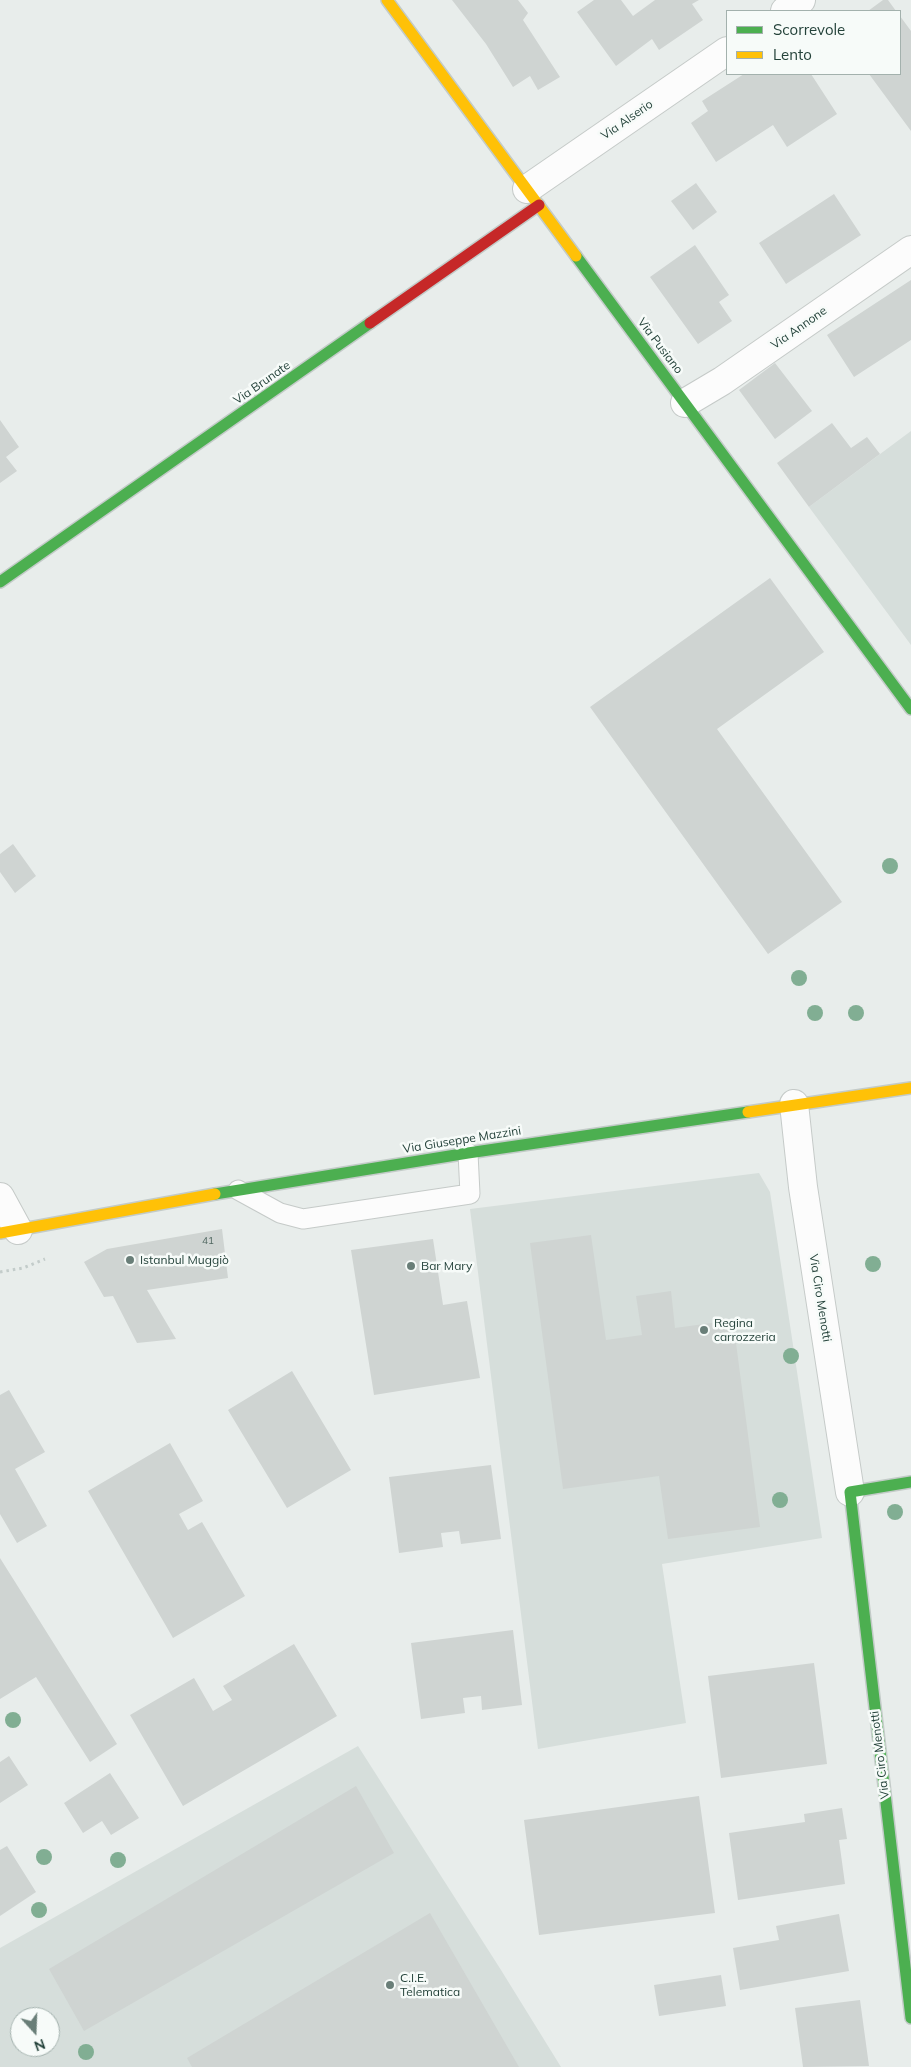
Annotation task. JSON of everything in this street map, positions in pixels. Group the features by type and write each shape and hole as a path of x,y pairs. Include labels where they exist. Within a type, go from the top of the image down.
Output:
{"street":[{"name":"Via Pusiano","path":"388,0 911,708"},
{"path":"786,10 801,0"},
{"name":"Via Alserio","path":"533,197 726,52"},
{"name":"Via Brunate","path":"0,582 533,197"},
{"name":"Via Annone","path":"686,403 722,381 911,250"},
{"name":"Via Giuseppe Mazzini","path":"9,1231 238,1190 468,1153 911,1088"},
{"name":"Via Ciro Menotti","path":"794,1104 803,1187 850,1492 911,2018"},
{"path":"0,1197 9,1231"},
{"path":"850,1492 911,1482"}],"lane":[{"path":"238,1190 280,1213 303,1219 470,1194 468,1153"}],"shaded area":[{"path":"911,431 911,645 809,507"},
{"path":"759,1173 770,1192 822,1538 662,1564 686,1723 538,1749 470,1209"},
{"path":"358,1746 561,2067 0,2067 0,1948"}],"building":[{"path":"452,0 518,0 528,13 523,20 560,77 538,90 530,76 513,87 486,44"},
{"path":"594,0 621,0 633,16 655,0 699,0 692,4 703,20 659,50 652,39 616,66 577,12"},
{"path":"883,0 888,0 895,10 869,10"},
{"path":"901,17 911,31 911,131 870,75 901,75"},
{"path":"742,75 812,75 837,114 787,147 773,125 716,162 691,123 708,111 702,101"},
{"path":"696,183 717,212 693,230 671,201"},
{"path":"834,194 861,235 786,284 759,243"},
{"path":"695,245 729,295 719,302 732,321 698,344 650,277"},
{"path":"911,280 911,340 854,377 827,335"},
{"path":"775,363 812,411 775,439 739,390"},
{"path":"0,420 19,447 6,457 17,471 0,483"},
{"path":"832,423 851,448 867,437 880,454 809,507 777,463"},
{"path":"770,578 824,652 717,729 842,902 768,954 590,707"},
{"path":"13,844 36,876 15,893 0,872 0,854"},
{"path":"222,1229 228,1278 147,1290 176,1339 137,1343 113,1296 104,1297 84,1262 107,1249"},
{"path":"591,1235 606,1340 642,1335 636,1296 671,1291 675,1328 733,1320 760,1527 668,1539 659,1476 563,1489 530,1243"},
{"path":"433,1239 443,1305 467,1301 480,1378 374,1395 351,1250"},
{"path":"292,1371 351,1470 287,1508 228,1410"},
{"path":"9,1390 45,1452 15,1469 47,1526 17,1543 0,1514 0,1395"},
{"path":"170,1443 203,1501 179,1514 188,1530 202,1522 245,1596 173,1638 88,1491"},
{"path":"491,1465 501,1539 461,1544 459,1531 441,1533 443,1547 399,1553 389,1477"},
{"path":"0,1558 117,1744 90,1762 36,1677 0,1699"},
{"path":"513,1630 522,1705 482,1710 481,1696 463,1698 465,1713 421,1719 411,1643"},
{"path":"294,1644 337,1716 183,1806 130,1715 194,1678 213,1711 232,1700 223,1686"},
{"path":"814,1663 827,1764 721,1778 708,1676"},
{"path":"9,1756 28,1785 0,1803 0,1762"},
{"path":"110,1773 139,1818 111,1835 102,1821 83,1833 64,1803"},
{"path":"356,1786 394,1853 84,2031 49,1969"},
{"path":"699,1796 715,1913 539,1935 524,1820"},
{"path":"842,1808 847,1839 839,1840 845,1884 738,1900 729,1833 805,1822 804,1814"},
{"path":"7,1846 36,1892 0,1916 0,1850"},
{"name":"C.I.E. Telematica","path":"430,1913 519,2067 192,2067 187,2058"},
{"path":"839,1914 849,1971 740,1990 733,1948 779,1940 776,1926"},
{"path":"721,1975 726,2006 659,2016 654,1985"},
{"path":"860,2000 869,2066 803,2067 795,2008"}],"traffic: fast":[{"path":"576,256 911,709"},
{"path":"0,582 370,323"},
{"path":"215,1194 468,1153 748,1112"},
{"path":"911,1482 850,1492 911,2018"}],"traffic: slow":[{"path":"387,0 576,256"},
{"path":"748,1112 911,1088"},
{"path":"0,1233 215,1194"}],"traffic: jam":[{"path":"370,323 539,205"}],"place":[{"name":"Istanbul Muggiò","path":"130,1260"},
{"name":"Bar Mary","path":"411,1266"},
{"name":"Regina carrozzeria","path":"704,1330"},
{"name":"C.I.E. Telematica","path":"390,1985"}]}
